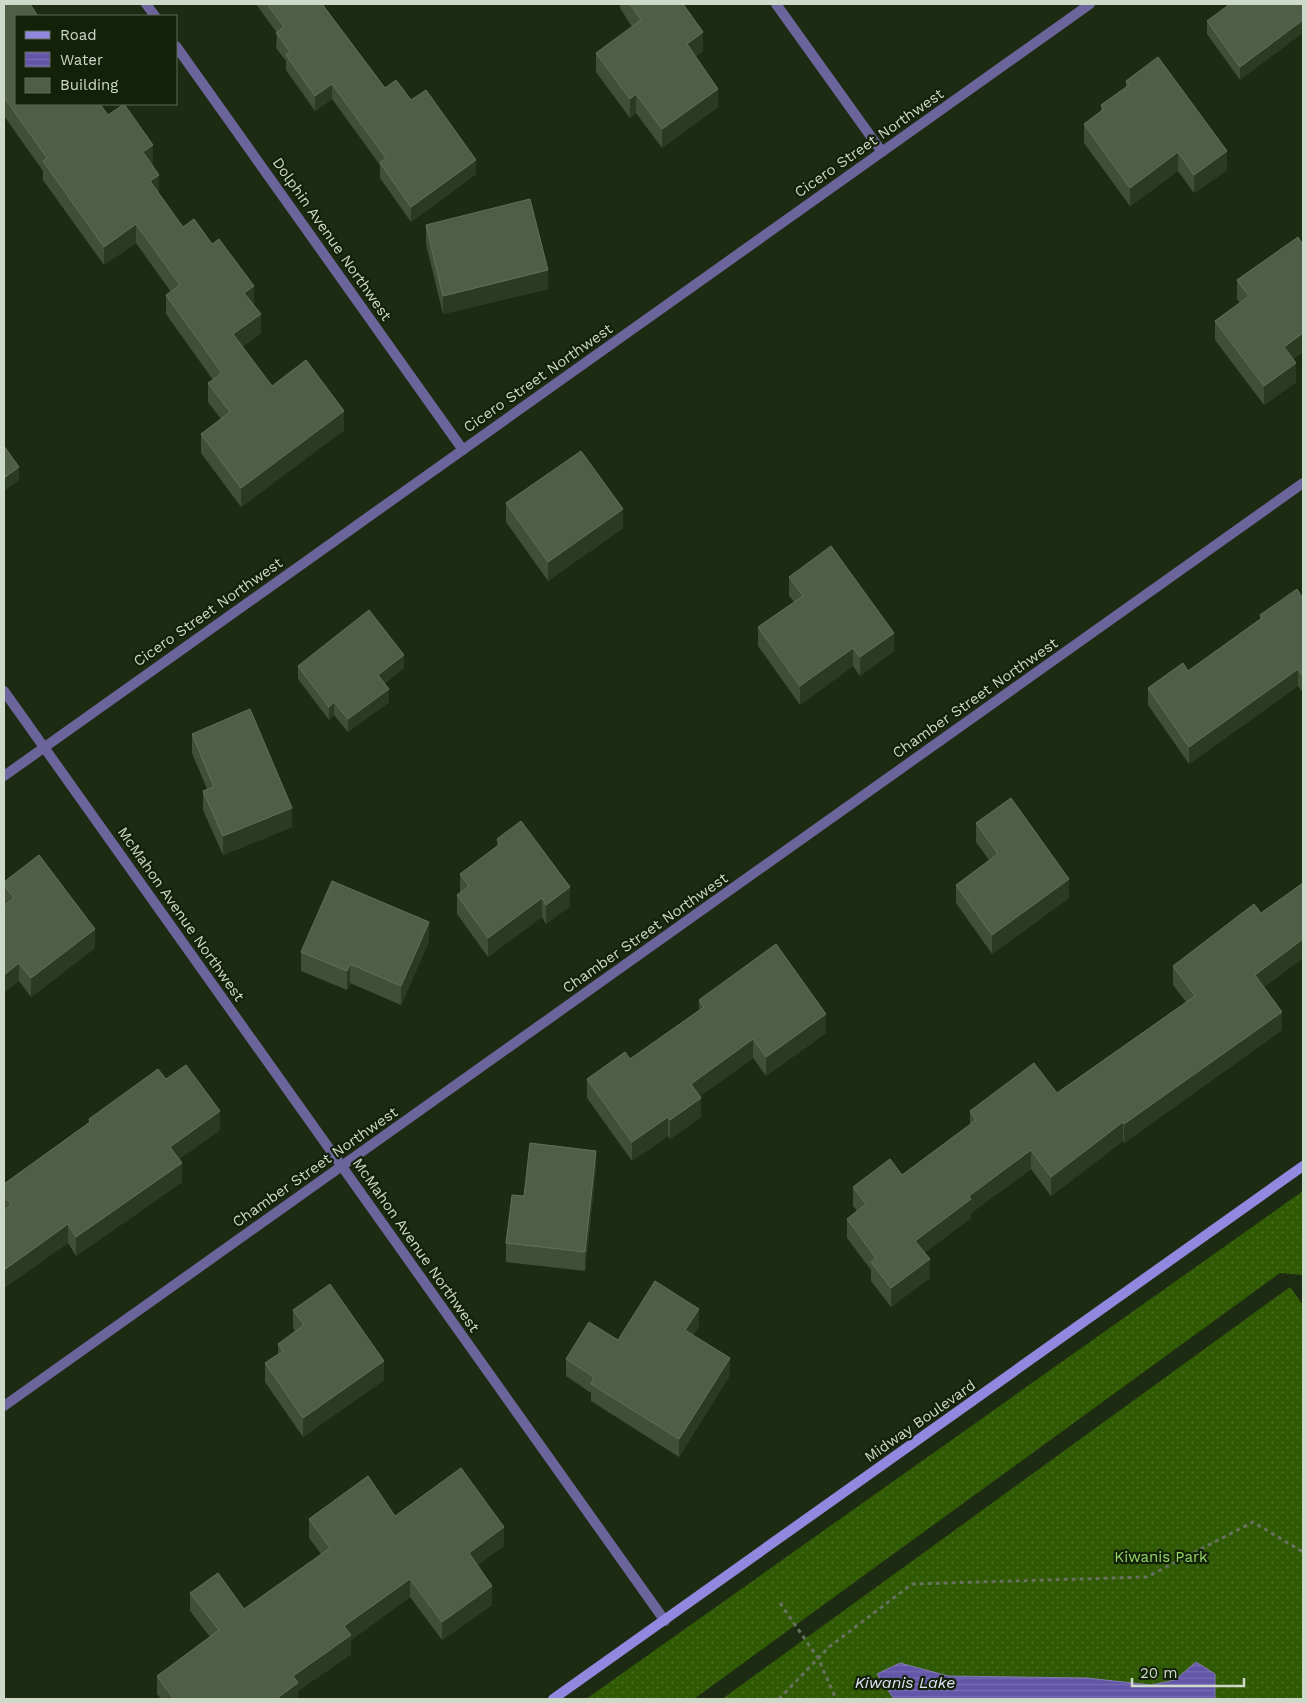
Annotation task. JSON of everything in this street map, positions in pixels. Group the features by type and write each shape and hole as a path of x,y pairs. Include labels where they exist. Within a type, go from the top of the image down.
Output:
{"street":[{"path":"146,4 154,15"},
{"path":"776,4 882,152"},
{"name":"Cicero Street Northwest","path":"4,776 1090,4"},
{"name":"Dolphin Avenue Northwest","path":"178,49 463,450"},
{"name":"Chamber Street Northwest","path":"4,1406 1303,483"},
{"name":"McMahon Avenue Northwest","path":"4,691 665,1620"},
{"name":"Midway Boulevard","path":"554,1699 1303,1166"}],"path":[{"path":"779,1699 829,1647 912,1584 1147,1577 1252,1522 1303,1552"},
{"path":"780,1603 818,1658 836,1699"}],"green space":[{"path":"1303,1191 1303,1275 1280,1273 694,1699 586,1699"},
{"name":"Kiwanis Park","path":"1290,1287 1303,1305 1303,1699 722,1699"}],"water":[{"name":"Kiwanis Lake","path":"1196,1662 1215,1674 1215,1699 894,1699 877,1674 900,1663 948,1676 1087,1678 1151,1685 1175,1680"}],"building":[{"path":"4,4 30,4 37,15 15,15 15,105 101,105 108,115 125,105 153,145 143,152 159,175 150,181 183,227 194,219 212,244 219,239 254,286 244,293 261,314 233,334 272,386 306,360 344,411 241,488 201,434 230,412 208,383 222,373 166,295 180,285 136,224 104,247 43,161 47,158 4,97"},
{"path":"267,4 322,4 385,88 396,80 411,100 426,90 476,160 411,207 380,163 386,158 332,84 315,96 286,55 290,52 276,33 284,27"},
{"path":"630,4 683,4 703,32 687,44 718,89 662,129 636,94 630,99 596,53 641,20"},
{"path":"1230,4 1303,4 1303,20 1240,67 1207,21"},
{"path":"1158,57 1227,151 1194,175 1178,152 1130,188 1084,124 1104,109 1101,105 1129,85 1126,81"},
{"path":"530,199 548,270 443,296 426,225"},
{"path":"1298,237 1303,245 1303,333 1284,347 1296,363 1264,386 1215,321 1249,296 1237,280"},
{"path":"4,446 19,467 4,478"},
{"path":"581,451 623,509 548,562 506,503"},
{"path":"831,546 894,633 860,657 853,648 800,686 758,627 803,596 789,577"},
{"path":"1297,589 1303,599 1303,676 1298,669 1189,747 1148,688 1183,663 1188,671 1262,618 1260,615"},
{"path":"369,610 404,655 378,675 389,689 348,719 334,702 329,707 298,666"},
{"path":"250,709 292,808 223,836 203,791 214,787 192,734"},
{"path":"1011,798 1069,879 992,935 956,885 998,854 976,823"},
{"path":"521,821 570,887 546,905 542,898 488,938 457,895 469,886 460,874 500,844 497,839"},
{"path":"39,855 95,929 31,978 19,963 4,975 4,906 14,898 4,885 4,882"},
{"path":"332,881 429,922 401,986 350,964 347,971 301,952"},
{"path":"1303,883 1303,939 1255,975 1282,1012 1124,1124 1123,1122 1051,1177 1031,1150 969,1196 971,1199 915,1241 930,1259 891,1288 871,1262 876,1258 847,1219 866,1204 853,1187 890,1159 902,1175 976,1120 970,1111 1034,1063 1057,1093 1195,996 1173,966 1254,904 1261,913"},
{"path":"776,944 826,1014 766,1057 753,1039 691,1084 701,1098 670,1120 668,1117 632,1142 587,1079 625,1052 630,1059 704,1007 699,1000"},
{"path":"186,1065 220,1111 170,1147 182,1163 76,1237 68,1224 4,1270 4,1210 11,1205 4,1195 4,1184 90,1122 89,1119 158,1069 166,1079"},
{"path":"530,1143 596,1151 585,1252 506,1243 512,1195 524,1196"},
{"path":"655,1281 699,1309 685,1330 730,1358 679,1439 591,1384 594,1377 566,1359 589,1322 618,1340"},
{"path":"330,1284 384,1361 303,1418 265,1363 283,1351 278,1344 304,1325 293,1310"},
{"path":"461,1468 504,1527 469,1553 492,1586 442,1622 410,1579 344,1626 351,1635 293,1676 298,1683 276,1699 174,1699 157,1676 219,1630 190,1593 218,1573 244,1609 330,1548 309,1519 368,1476 395,1516"}]}
